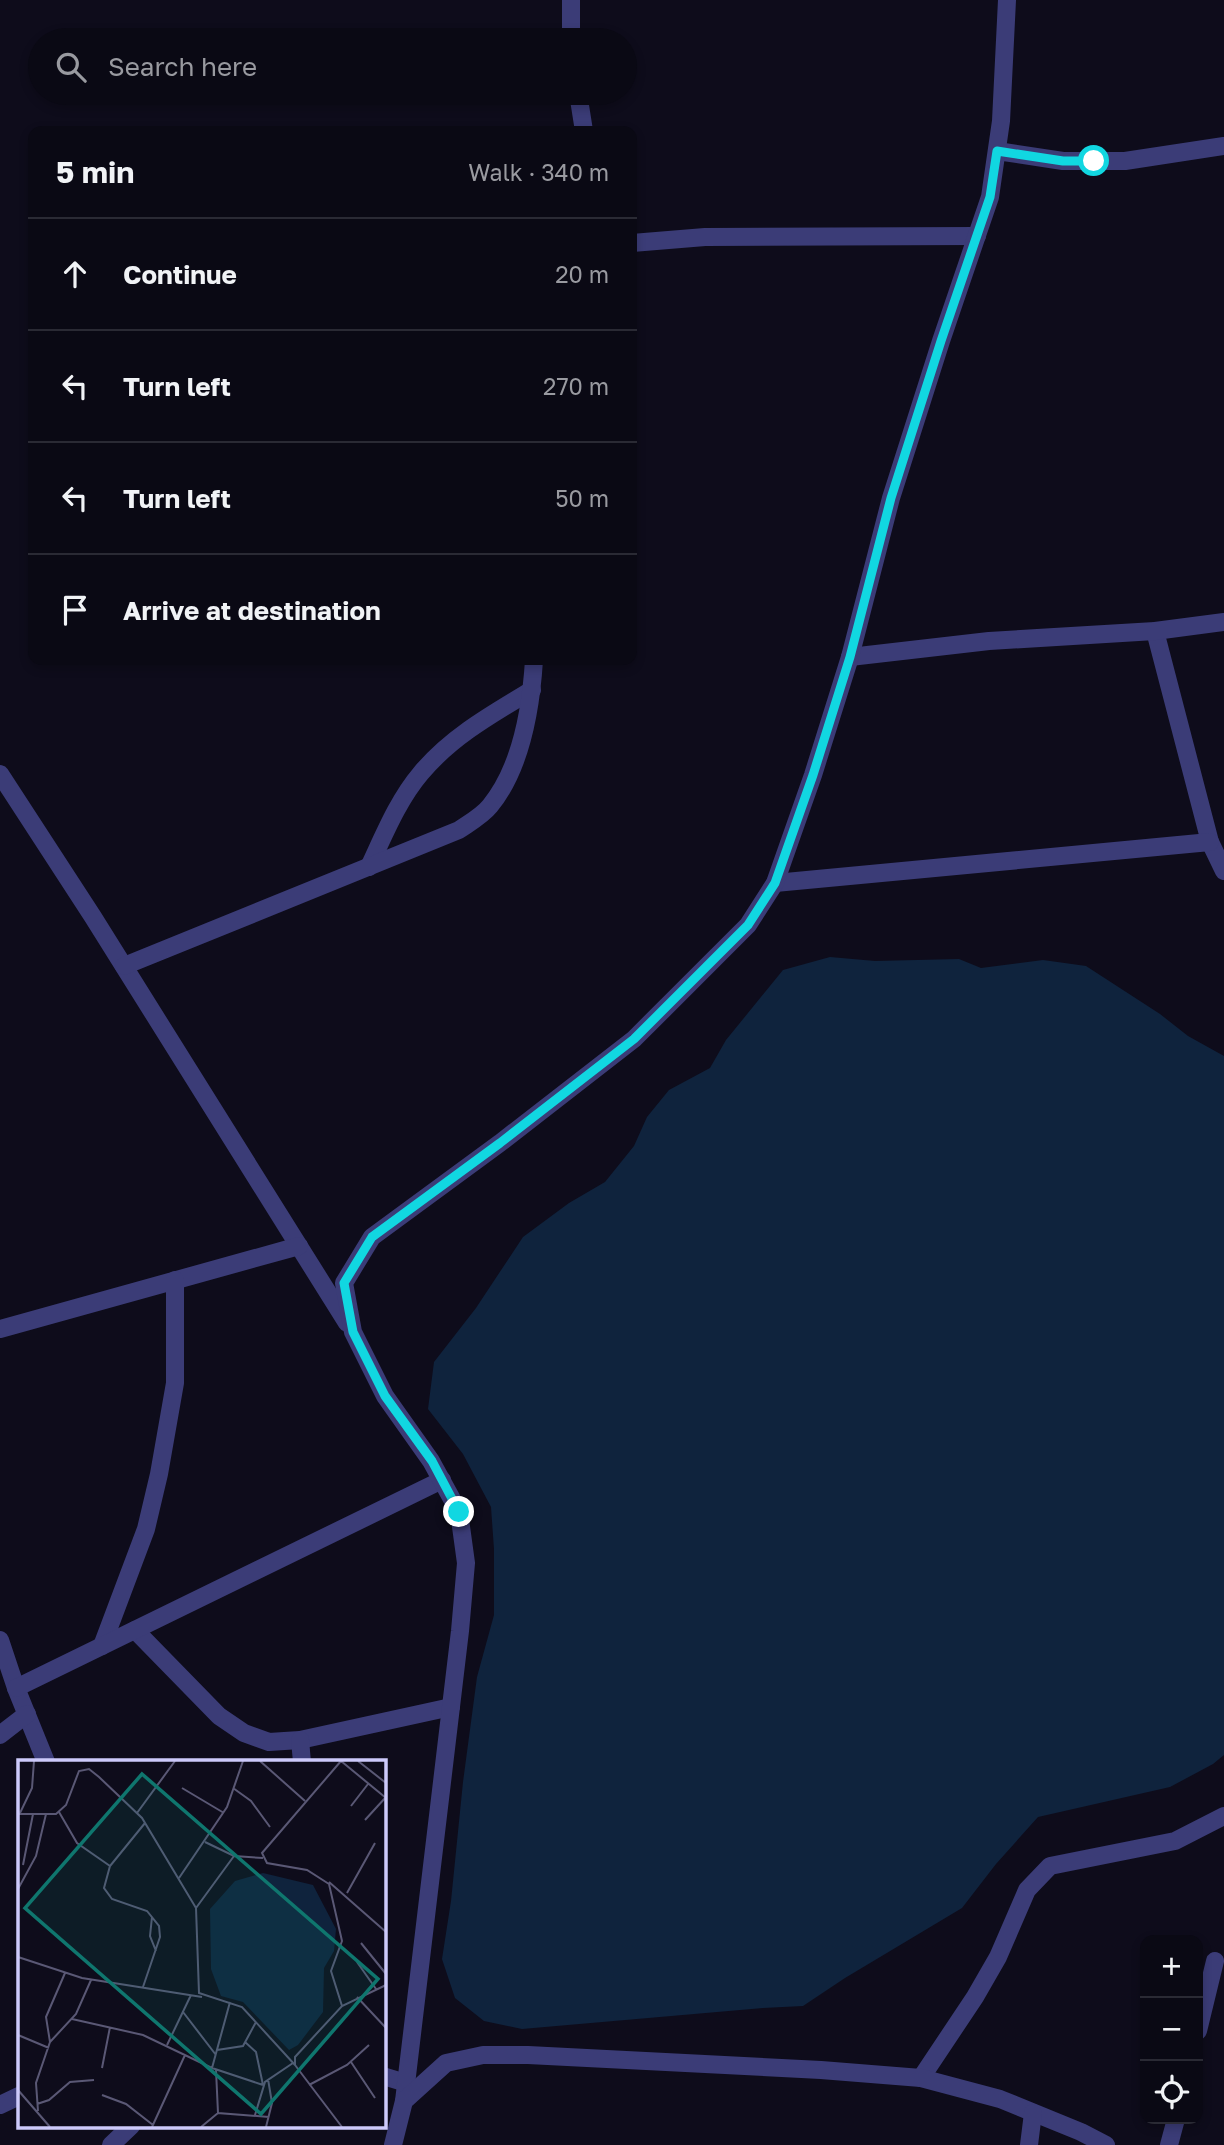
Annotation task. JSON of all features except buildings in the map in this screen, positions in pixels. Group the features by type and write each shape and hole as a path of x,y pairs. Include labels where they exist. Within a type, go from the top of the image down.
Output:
{"street":[{"path":"571,0 571,28"},
{"path":"353,1332 344,1283 372,1237 500,1143 634,1039 748,925 775,883 850,657 891,498 990,197 1001,121 1007,0"},
{"path":"580,105 583,126"},
{"path":"997,151 1063,161 1125,161 1224,146"},
{"path":"637,243 705,237 977,236"},
{"path":"850,657 989,641 1155,631 1224,622"},
{"path":"1155,631 1210,842 1224,871"},
{"path":"124,966 459,830 489,807 510,773 522,738 532,690 534,665"},
{"path":"369,867 396,810 420,774 443,750 477,723 532,690"},
{"path":"0,774 124,966 353,1332 385,1396 432,1461 459,1512 466,1563 451,1707 404,2101 393,2145"},
{"path":"775,883 1210,842"},
{"path":"0,1329 299,1246"},
{"path":"102,1646 146,1529 159,1474 174,1383 175,1280"},
{"path":"16,1688 442,1480"},
{"path":"135,1630 219,1716 244,1733 269,1742 300,1740 451,1707"},
{"path":"0,1640 45,1760"},
{"path":"0,1735 27,1714"},
{"path":"300,1740 302,1760"},
{"path":"921,2078 998,1957 1027,1890 1050,1866 1175,1841 1224,1816"},
{"path":"1203,2010 1215,1961"},
{"path":"404,2101 446,2063 483,2055 556,2056 921,2078 1000,2099 1081,2132 1105,2145"},
{"path":"385,2077 406,2083"},
{"path":"0,2105 18,2096"},
{"path":"1029,2145 1033,2113"},
{"path":"1169,2145 1175,2124"},
{"path":"111,2145 129,2128"}],"water":[{"path":"830,957 875,961 959,959 981,968 1043,960 1086,966 1160,1014 1188,1036 1224,1056 1224,1755 1213,1764 1170,1787 1038,1817 996,1864 962,1908 803,2006 522,2029 484,2021 455,1998 442,1959 477,1677 494,1615 491,1507 463,1454 428,1409 434,1362 476,1308 523,1237 569,1203 605,1182 634,1146 647,1117 669,1090 710,1068 726,1040 783,970"}],"route":[{"path":"459,1512 432,1461 385,1396 353,1332 344,1283 372,1237 500,1143 634,1039 748,925 775,883 813,775 850,657 891,498 990,197 997,151 1063,161 1094,161"}]}
